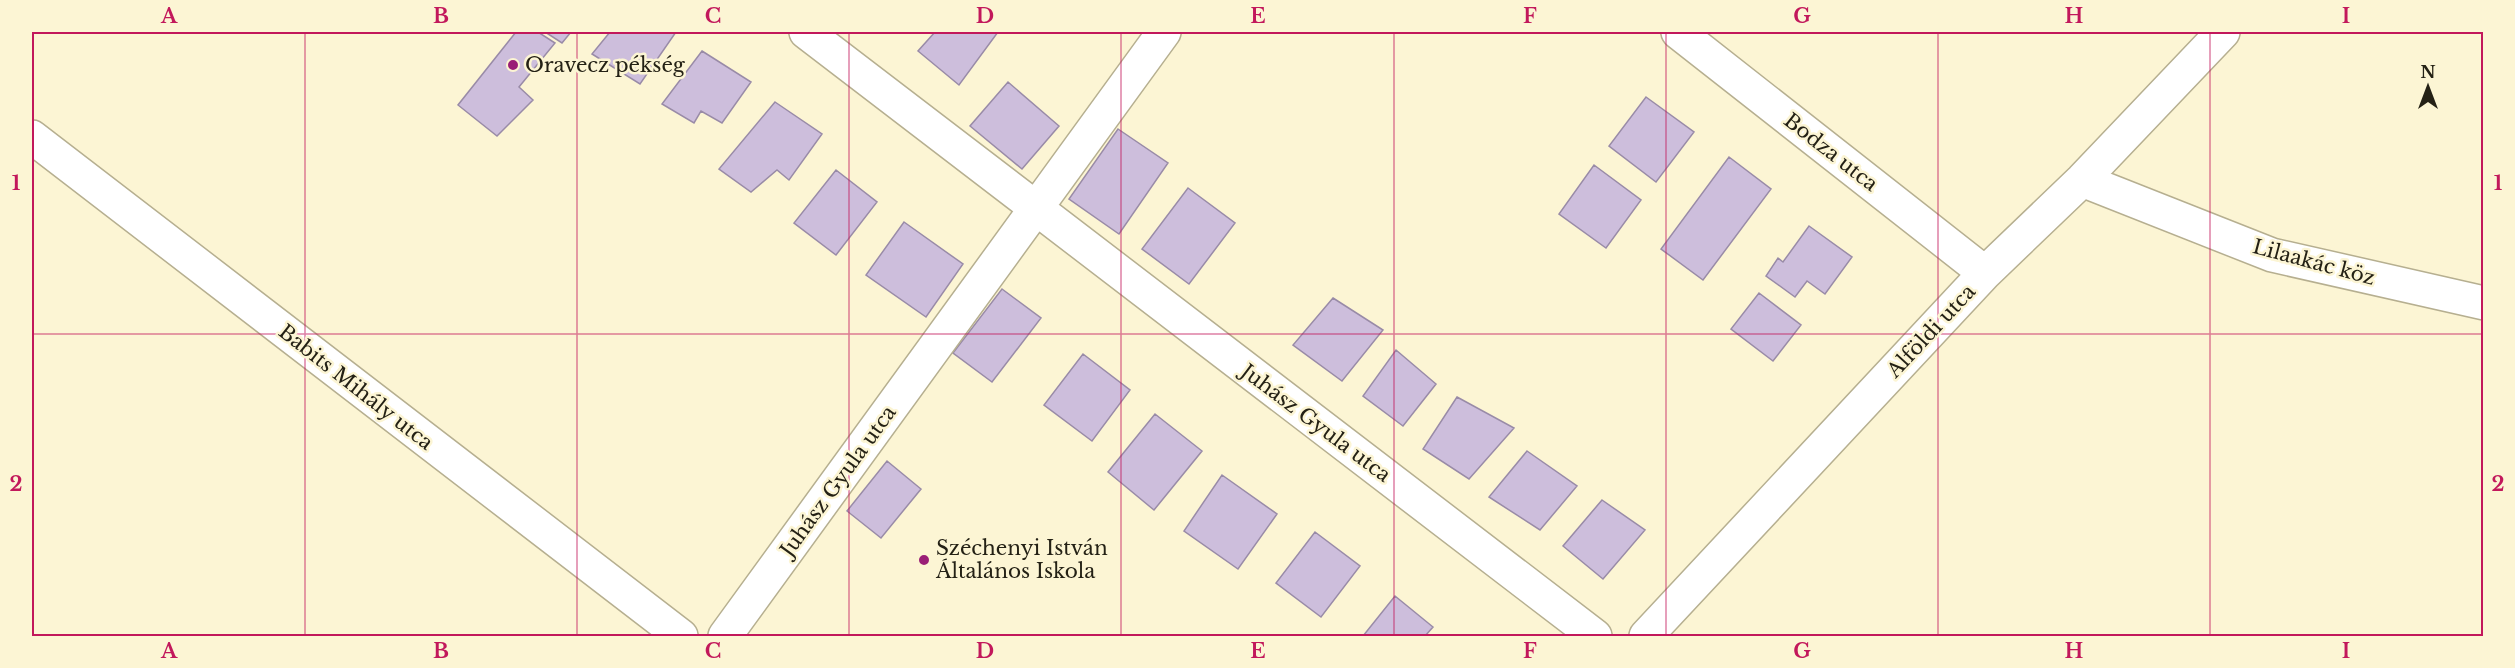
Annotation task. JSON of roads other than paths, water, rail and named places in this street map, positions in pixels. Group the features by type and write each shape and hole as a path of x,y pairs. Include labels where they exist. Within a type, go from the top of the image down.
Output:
{"street":[{"name":"Juhász Gyula utca","path":"806,32 1595,636"},
{"name":"Juhász Gyula utca","path":"725,636 1164,32"},
{"name":"Bodza utca","path":"1678,32 1985,273"},
{"name":"Alföldi utca","path":"1646,636 1985,273 2082,180 2223,32"},
{"name":"Babits Mihály utca","path":"32,137 681,636"},
{"name":"Lilaakác köz","path":"2082,180 2272,255 2484,303"}],"place":[{"name":"Oravecz pékség","path":"513,65"},
{"name":"Széchenyi István Általános Iskola","path":"924,560"}]}
